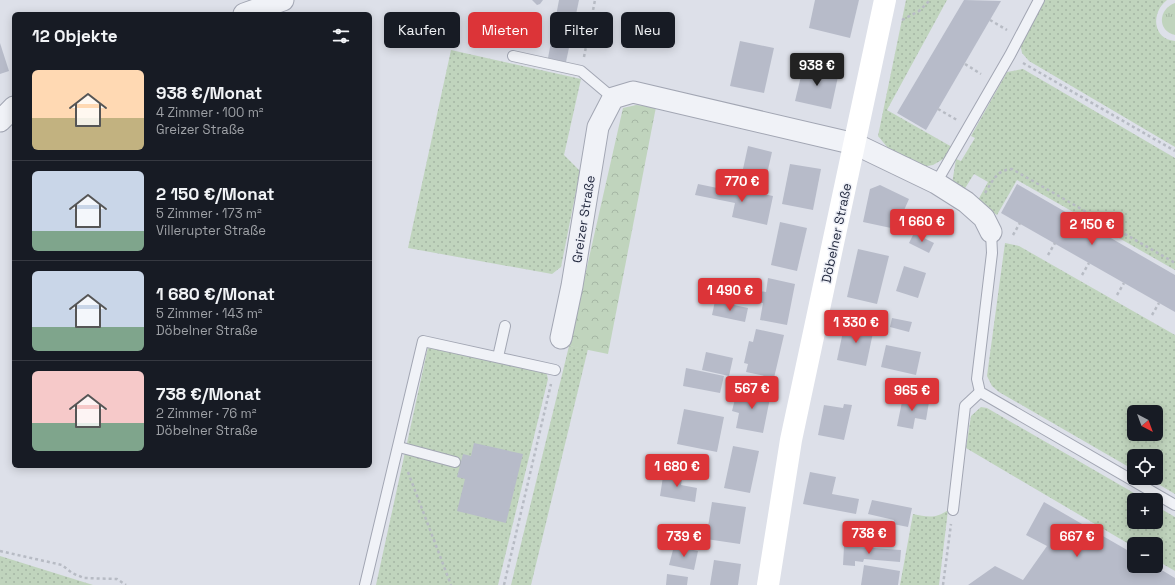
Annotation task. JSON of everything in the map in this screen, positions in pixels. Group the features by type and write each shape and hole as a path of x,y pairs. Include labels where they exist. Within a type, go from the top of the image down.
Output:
{"street":[{"path":"250,12 283,0"},
{"name":"Döbelner Straße","path":"768,585 791,440 855,144 882,10"},
{"path":"613,98 633,92 855,144 936,183 966,202 984,218 991,232"},
{"name":"Greizer Straße","path":"561,338 572,286 598,127 613,98"},
{"path":"0,121 12,109"}],"lane":[{"path":"936,183 995,82 1039,0"},
{"path":"513,56 581,71 613,98"},
{"path":"991,232 992,253 977,378 980,392 1175,505"},
{"path":"498,357 505,326"},
{"path":"366,585 423,340 555,370"},
{"path":"953,510 965,406 980,392"},
{"path":"399,447 455,462"}],"path":[{"path":"581,71 595,0"},
{"path":"882,10 898,22 919,11 930,0"},
{"path":"1010,55 1175,151"},
{"path":"965,64 995,82"},
{"path":"938,109 969,127"},
{"path":"975,210 996,175 1004,169 1012,169 1175,263"},
{"path":"1013,235 1020,223"},
{"path":"1048,255 1055,243"},
{"path":"1082,275 1089,263"},
{"path":"1117,295 1124,283"},
{"path":"1152,315 1159,303"},
{"path":"504,585 555,370"},
{"path":"399,447 451,585"},
{"path":"943,585 953,510"},
{"path":"0,551 62,565 72,573 84,578 117,579 126,585"}],"green space":[{"path":"906,0 947,0 887,110 952,147 945,158 933,165 921,167 888,148 878,136"},
{"path":"1044,0 1167,0 1158,11 1156,24 1162,35 1167,39 1175,41 1175,147 1029,61 1022,53 1020,43"},
{"path":"1175,3 1175,35 1169,33 1165,29 1162,20 1165,10"},
{"path":"451,50 581,79 564,155 580,171 561,267 552,274 408,248"},
{"path":"1023,69 1175,158 1175,270 1017,180 997,215 977,202 988,182 974,174 962,193 952,184 956,159 961,161 975,138 971,136 1007,72"},
{"path":"636,105 656,107 608,354 569,346 623,108"},
{"path":"1005,243 1019,246 1175,335 1175,494 1160,485 1163,485 1163,449 1127,449 1127,466 999,392 992,386 987,376"},
{"path":"569,346 588,349 531,585 511,585"},
{"path":"428,347 546,371 548,379 498,585 376,585"},
{"path":"981,407 987,408 1134,493 1127,493 1127,529 1163,529 1163,510 1175,517 1175,571 1163,564 1163,537 1127,537 1127,543 966,448 971,416"},
{"path":"948,510 939,585 900,585 913,514 935,516"},
{"path":"0,556 93,585 0,585"}],"building":[{"path":"532,0 543,0 537,5"},
{"path":"559,0 579,0 576,12 557,12"},
{"path":"815,0 859,0 850,38 809,28"},
{"path":"964,0 1001,1 926,130 897,113"},
{"path":"740,41 774,48 764,93 730,86"},
{"path":"0,43 9,71 0,74"},
{"path":"550,47 569,48 566,62 548,58"},
{"path":"804,64 839,72 831,109 795,101"},
{"path":"748,146 772,152 765,183 741,178"},
{"path":"790,164 821,169 813,210 782,204"},
{"path":"698,184 737,192 738,189 773,196 767,225 732,217 735,203 695,195"},
{"path":"1017,184 1175,275 1175,312 1001,213"},
{"path":"880,185 909,199 897,226 892,225 891,228 863,222 870,189"},
{"path":"780,222 807,228 797,271 771,265"},
{"path":"914,233 934,243 929,253 909,243"},
{"path":"858,249 889,256 877,304 847,297"},
{"path":"904,266 926,273 918,298 896,291"},
{"path":"768,278 795,284 787,325 760,320 763,303 757,302 760,291 766,292"},
{"path":"715,301 748,308 745,322 712,315"},
{"path":"892,318 912,322 909,332 890,327"},
{"path":"845,322 874,328 866,366 837,360"},
{"path":"756,329 784,335 774,378 746,372 748,364 744,363 749,341 753,342"},
{"path":"886,345 921,352 916,375 881,367"},
{"path":"706,352 733,358 729,376 702,370"},
{"path":"686,368 724,376 720,393 683,386"},
{"path":"744,387 771,393 763,433 736,428 739,413 732,411 735,399 741,401"},
{"path":"903,397 929,402 926,420 915,418 913,429 897,426"},
{"path":"844,404 852,405 844,440 818,435 824,405 843,408"},
{"path":"684,409 724,417 717,452 677,444"},
{"path":"474,443 523,454 506,523 457,511 465,479 457,477 463,454 471,456"},
{"path":"733,446 759,451 750,493 724,488"},
{"path":"664,470 683,474 681,485 697,488 695,502 660,496"},
{"path":"810,472 836,477 832,494 859,499 856,514 803,504"},
{"path":"872,500 912,508 908,527 893,524 894,520 868,514"},
{"path":"712,502 746,507 740,544 706,539"},
{"path":"1044,502 1127,550 1127,573 1163,573 1163,571 1175,578 1175,585 968,585 995,566 1023,580 1047,546 1026,535"},
{"path":"674,546 698,551 694,570 669,565"},
{"path":"844,546 901,550 900,562 864,559 863,562 855,561 855,566 843,565"},
{"path":"714,560 741,564 738,585 710,585"},
{"path":"864,565 900,571 898,585 861,585"},
{"path":"667,574 688,577 687,585 666,585"}]}
